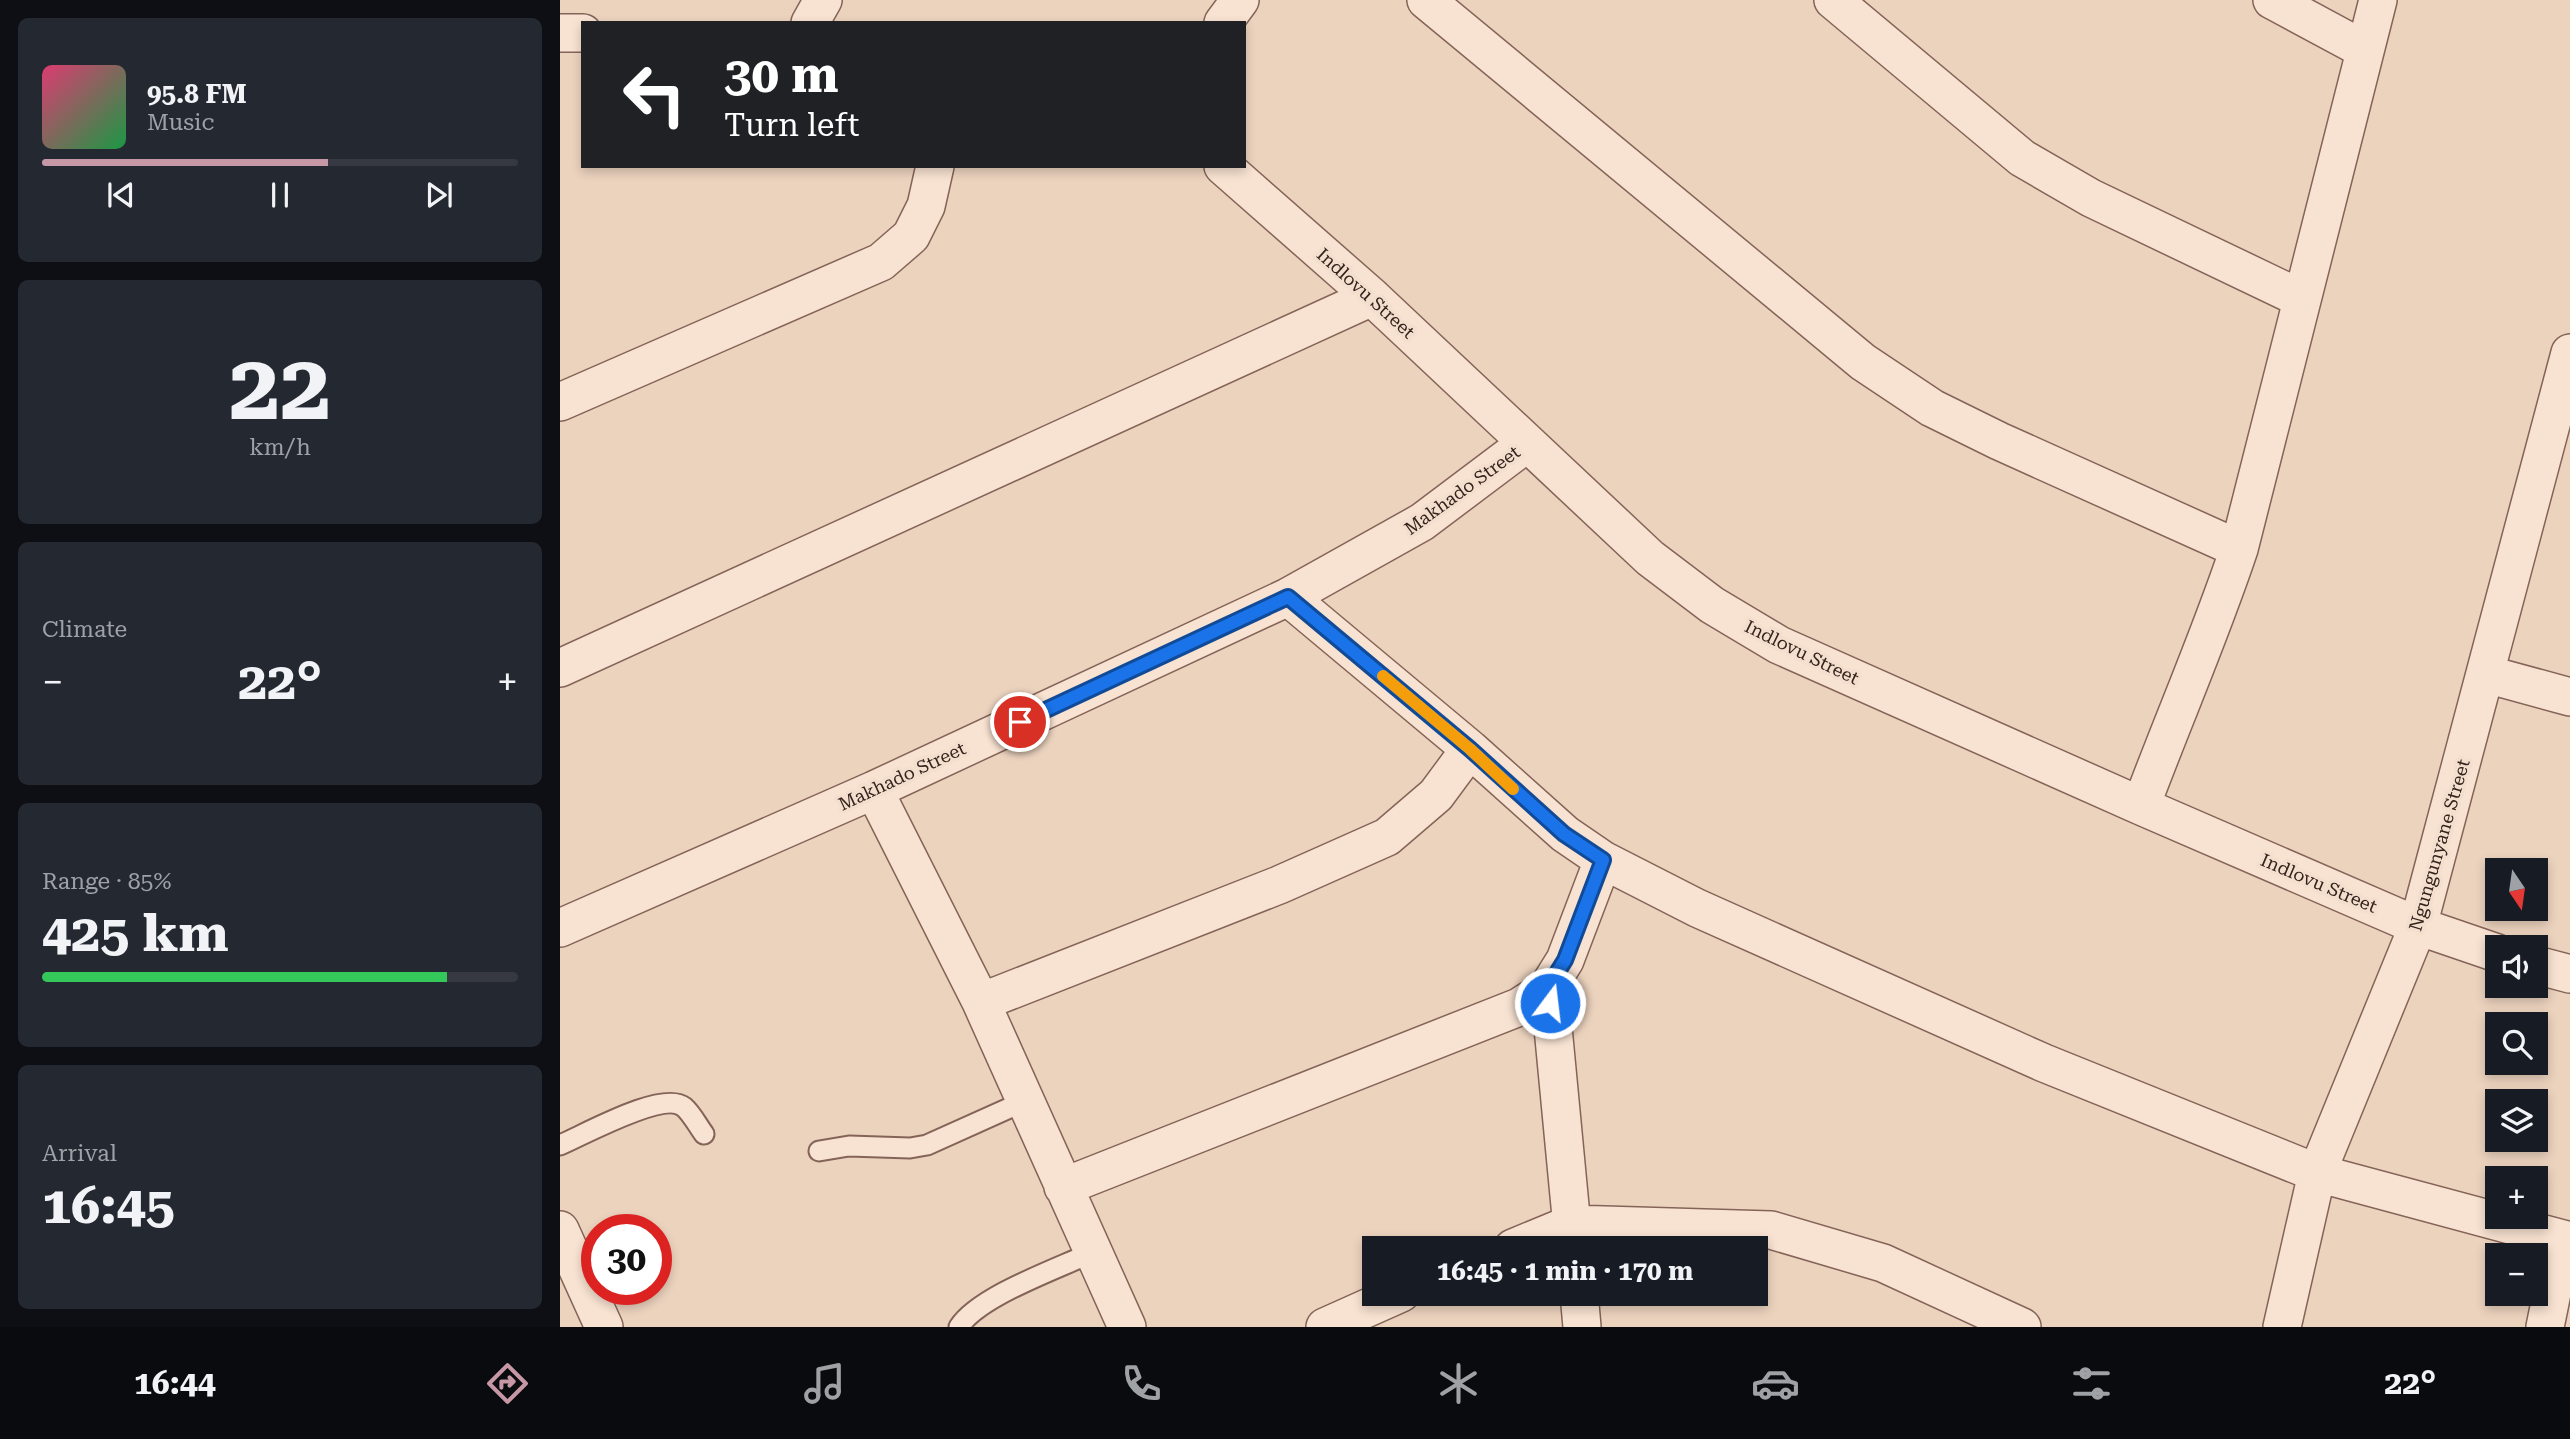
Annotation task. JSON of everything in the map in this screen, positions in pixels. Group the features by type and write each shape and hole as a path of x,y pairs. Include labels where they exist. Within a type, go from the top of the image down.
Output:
{"street":[{"path":"811,21 823,0"},
{"path":"1224,21 1240,0"},
{"path":"1426,0 1863,362 1932,408 1988,436 2239,549"},
{"path":"1833,0 2022,158 2091,198 2302,299"},
{"path":"2272,0 2365,50"},
{"path":"2141,806 2217,615 2239,549 2378,0"},
{"path":"560,33 581,33"},
{"path":"560,402 881,262 911,236 926,206 934,168"},
{"name":"Indlovu Street","path":"1225,168 1372,296 1650,558 1712,605 1779,645 2418,926 2485,949"},
{"path":"560,668 1372,296"},
{"name":"Ngungunyane Street","path":"2282,1327 2316,1173 2418,926 2570,353"},
{"name":"Makhado Street","path":"560,928 874,790 1288,597 1422,522 1527,443"},
{"path":"1288,597 1470,749 1564,834 1603,860 1697,908 2044,1063 2316,1173 2567,1240 2545,1327"},
{"path":"2486,674 2570,697"},
{"path":"981,1002 1279,885 1387,837 1437,795 1470,749"},
{"path":"874,790 981,1002 1127,1327"},
{"path":"1063,1187 1519,1007 1547,989 1565,960 1603,860"},
{"path":"2548,968 2570,974"},
{"path":"1547,989 1559,1083 1572,1236 1771,1230 1883,1263 2022,1327"},
{"path":"560,1230 604,1327"},
{"path":"1325,1327 1372,1306"},
{"path":"1581,1306 1583,1327"}],"lane":[{"path":"818,1151 849,1146 910,1149 927,1145 1025,1101"},
{"path":"560,1145 653,1104 671,1102 683,1107 704,1134"},
{"path":"959,1327 966,1317 983,1303 1093,1252"}],"slow traffic":[{"path":"1383,676 1513,789"}],"route":[{"path":"1020,722 1288,597 1470,749 1564,834 1603,860 1565,960 1547,989 1550,1003"}]}
